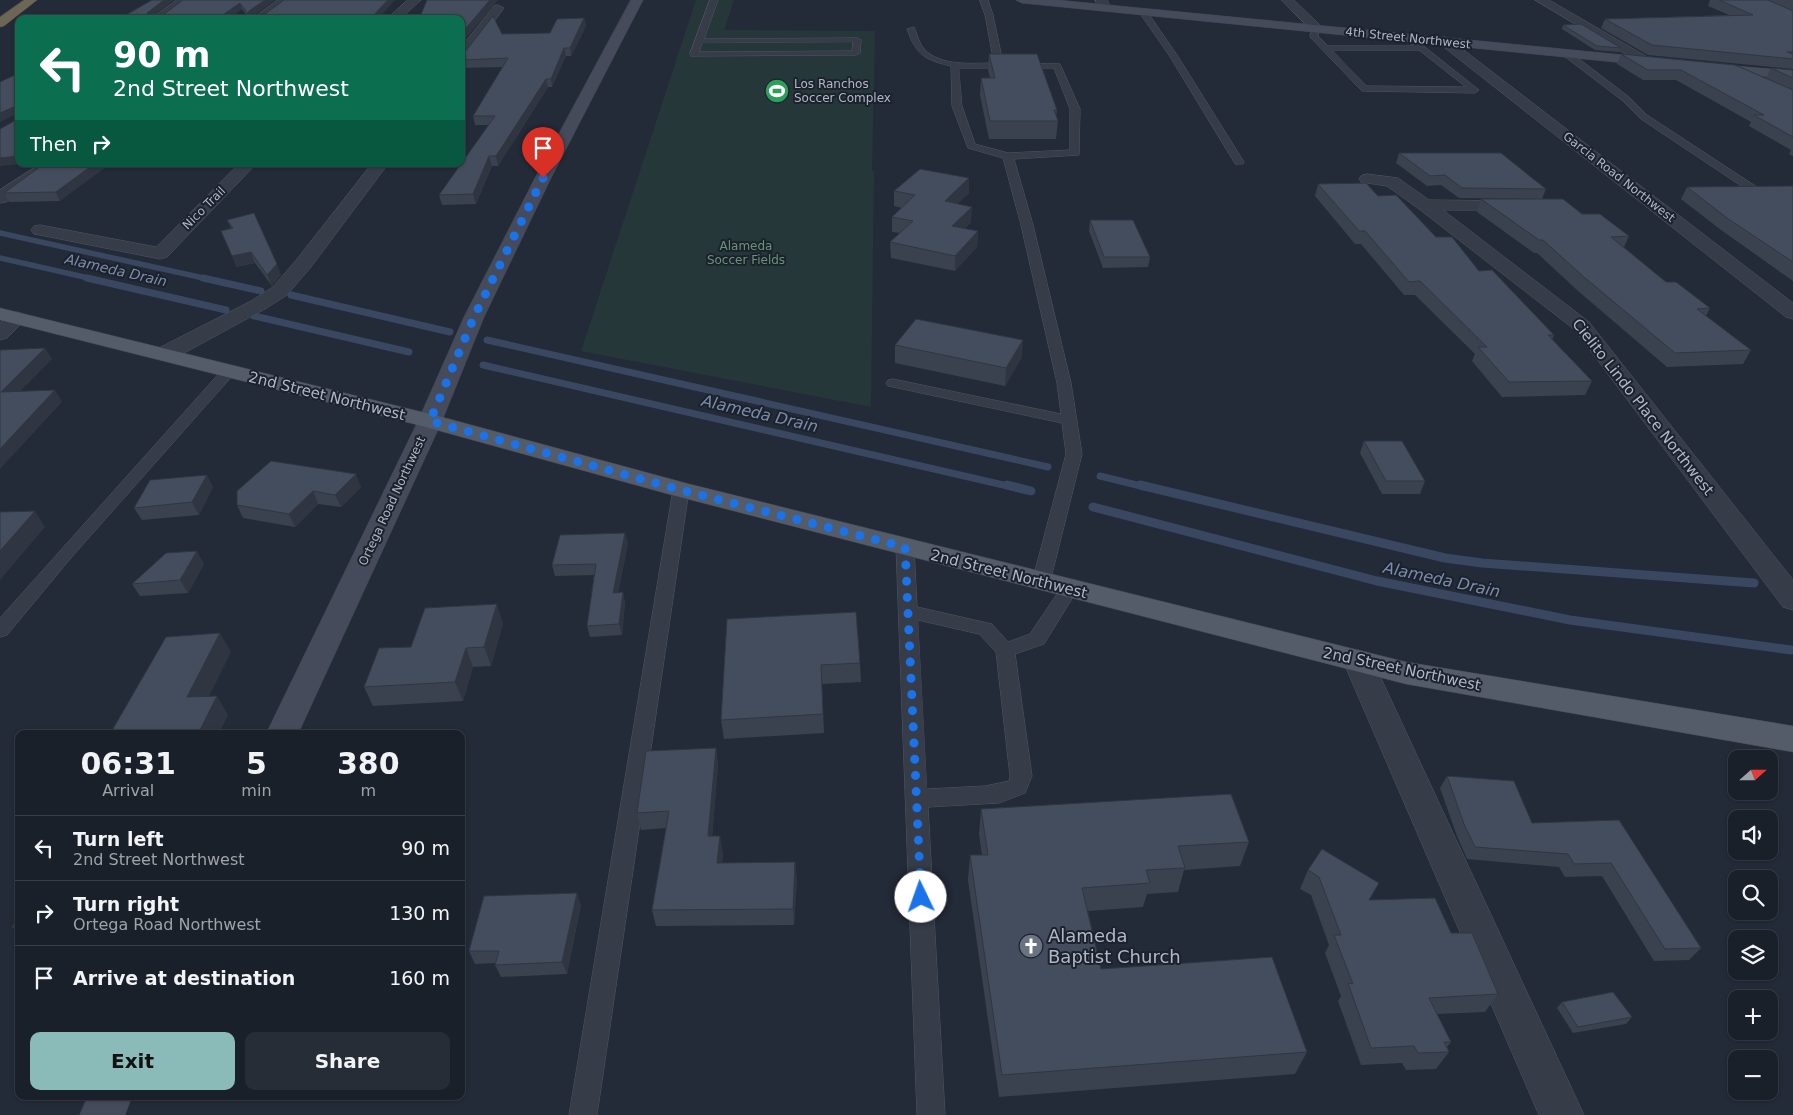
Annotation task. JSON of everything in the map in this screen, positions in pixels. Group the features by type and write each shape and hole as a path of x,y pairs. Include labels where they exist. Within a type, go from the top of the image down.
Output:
{"highway":[{"path":"0,10 19,0"},
{"path":"0,23 31,0"}],"main road":[{"name":"2nd Street Northwest","path":"6,322 165,354 228,372 430,421 681,490 1406,673 1793,739"}],"street":[{"path":"163,15 184,0"},
{"path":"264,15 285,0"},
{"path":"398,15 415,0"},
{"name":"Ortega Road Northwest","path":"284,730 430,421 478,308 548,169 637,0"},
{"name":"4th Street Northwest","path":"1022,0 1103,4 1143,12 1668,64"},
{"path":"1288,0 1317,29"},
{"path":"1542,0 1649,62"},
{"path":"465,51 498,8"},
{"name":"Garcia Road Northwest","path":"1444,41 1793,314"},
{"path":"1697,66 1793,75"},
{"path":"1736,70 1768,87"},
{"path":"0,198 46,167"},
{"name":"Nico Trail","path":"40,230 160,252 245,167"},
{"path":"165,354 258,305 280,291 304,263 378,167"},
{"name":"Cielito Lindo Place Northwest","path":"1367,179 1392,182 1425,205 1582,326 1793,600"},
{"path":"1425,205 1529,205"},
{"path":"1358,661 1530,1048 1562,1115"},
{"path":"102,1115 109,1100"}],"lane":[{"path":"700,40 857,40 856,52 694,54 714,0"},
{"path":"984,0 989,15 999,66"},
{"path":"1143,12 1153,23 1239,162"},
{"path":"911,29 916,46 928,57 956,65 1057,66 1075,109 1075,153 1008,156 971,146 957,106 956,65"},
{"path":"1317,29 1314,36 1365,89 1474,90 1408,38"},
{"path":"1326,48 1421,48"},
{"path":"1567,54 1626,99 1644,117 1756,191"},
{"path":"1008,156 1054,336 1064,383 1074,454 1041,582"},
{"path":"0,630 64,555 228,372"},
{"path":"894,383 1069,420"},
{"path":"583,1115 681,490"},
{"path":"905,547 931,1115"},
{"path":"1005,650 1037,639 1069,589"},
{"path":"908,611 985,629 1005,650 1021,776 1018,786 1011,791 998,795 916,798"}],"green space":[{"name":"Alameda Soccer Fields","path":"696,0 734,0 724,30 875,31 872,171 874,171 871,407 581,351"}],"building":[{"path":"152,0 164,0 147,13 148,15 126,15"},
{"path":"183,0 265,0 249,11 248,14 240,3 223,15 163,15"},
{"path":"284,0 388,0 374,15 249,15 265,14"},
{"path":"427,0 490,0 465,29 465,15 421,15"},
{"path":"1719,0 1768,0 1793,11 1793,52 1787,52 1793,54 1793,59 1652,45 1605,19 1753,15"},
{"path":"493,16 502,34 550,33 557,19 584,18 570,48 564,48 551,79 546,79 496,156 489,156 473,194 439,195 459,167 465,167 465,158 495,116 473,116 508,58 465,60 465,52"},
{"path":"1581,24 1621,48 1597,46 1563,25"},
{"path":"989,54 1037,54 1057,110 1054,110 1058,121 990,121 981,78 995,78"},
{"path":"1621,54 1735,65 1793,90 1793,137 1754,115 1764,115 1681,70 1648,70"},
{"path":"1771,68 1793,70 1793,78"},
{"path":"15,75 15,106 0,113 0,82"},
{"path":"15,121 15,156 0,158 0,129"},
{"path":"1399,153 1501,153 1546,189 1462,188 1445,175 1430,176"},
{"path":"40,167 90,167 56,192 4,193"},
{"path":"920,169 969,178 945,201 972,207 952,226 978,231 955,256 890,242 913,221 892,217 915,195 894,191"},
{"path":"1366,183 1378,196 1396,195 1436,237 1452,237 1479,271 1492,270 1554,335 1548,335 1592,381 1509,382 1478,347 1487,347 1420,281 1409,282 1365,231 1359,231 1318,184"},
{"path":"1793,186 1793,262 1727,218 1687,187"},
{"path":"1481,199 1563,199 1582,214 1600,214 1629,236 1611,237 1666,282 1676,282 1710,308 1697,309 1751,350 1675,353 1543,240 1539,240"},
{"path":"254,213 277,264 267,275 251,252 232,256 221,231 233,228 227,220"},
{"path":"1090,220 1133,220 1150,257 1104,257"},
{"path":"916,319 1023,340 1006,368 895,345"},
{"path":"45,348 1,392 55,390 0,449 0,350"},
{"path":"1364,441 1402,441 1425,481 1386,481"},
{"path":"271,461 356,474 335,495 313,491 289,514 237,505 237,491"},
{"path":"207,475 192,502 134,508 150,480"},
{"path":"35,511 0,551 0,512"},
{"path":"625,533 613,593 623,592 619,624 587,626 596,564 552,565 560,535"},
{"path":"197,551 180,580 132,584 166,553"},
{"path":"497,604 484,647 466,648 455,682 364,687 379,648 411,647 425,608"},
{"path":"856,612 860,663 821,665 823,714 721,720 727,619"},
{"path":"220,633 187,697 217,696 200,730 112,730 166,637"},
{"path":"716,748 708,836 720,836 717,863 795,862 793,909 652,910 669,811 637,813 646,751"},
{"path":"1447,776 1514,781 1532,823 1619,820 1701,948 1665,949 1611,863 1574,864 1568,854 1475,847 1464,824"},
{"name":"Alameda Baptist Church","path":"1231,794 1249,842 1178,846 1185,868 1146,870 1150,883 1082,888 1101,969 1272,957 1307,1052 1002,1075 970,855 988,855 981,809"},
{"path":"1322,849 1379,883 1369,900 1435,898 1451,933 1472,933 1498,994 1429,998 1451,1042 1444,1042 1449,1052 1418,1053 1414,1046 1371,1048 1348,983 1353,984 1334,935 1341,935 1319,877 1308,870"},
{"path":"577,893 562,962 495,965 499,951 469,951 484,896"},
{"path":"1613,992 1632,1017 1578,1027 1562,1002"}],"waterway":[{"path":"0,233 208,279"},
{"name":"Alameda Drain","path":"0,258 93,279"},
{"name":"Alameda Drain","path":"87,278 226,310"},
{"path":"203,278 261,291"},
{"path":"291,295 450,332"},
{"name":"Alameda Drain","path":"254,316 409,352"},
{"path":"487,340 1048,467"},
{"name":"Alameda Drain","path":"483,365 1012,487"},
{"path":"1100,476 1145,487"},
{"name":"Alameda Drain","path":"1007,485 1031,491"},
{"path":"1140,485 1445,558 1482,563 1754,583"},
{"name":"Alameda Drain","path":"1093,507 1377,581 1570,620 1791,650"}],"place":[{"name":"Los Ranchos Soccer Complex","path":"777,91"},
{"name":"Alameda Baptist Church","path":"1031,946"}],"route":[{"path":"543,178 474,317 430,421 681,490 905,547 921,897"}]}
